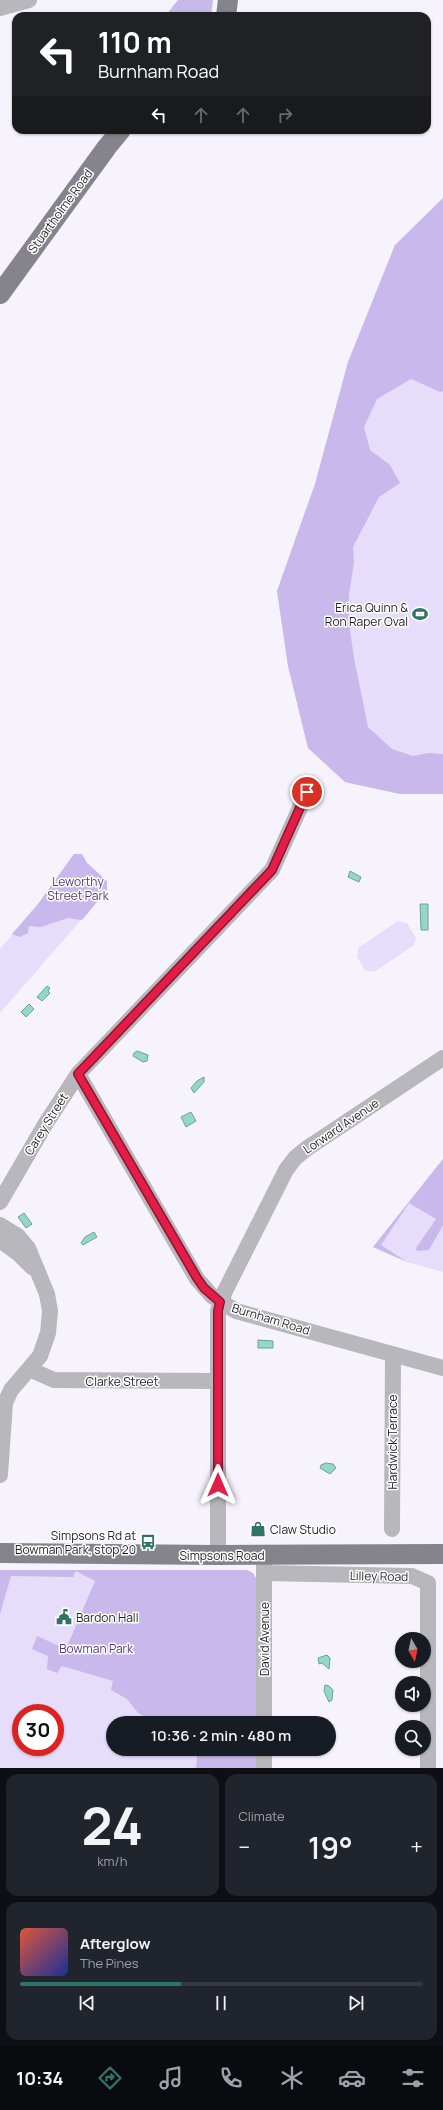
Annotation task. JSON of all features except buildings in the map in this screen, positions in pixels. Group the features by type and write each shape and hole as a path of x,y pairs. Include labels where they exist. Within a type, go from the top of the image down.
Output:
{"main road":[{"path":"226,12 228,0"},
{"name":"Stuartholme Road","path":"0,294 118,134"},
{"name":"Simpsons Road","path":"0,1553 218,1556 264,1564 443,1554"}],"street":[{"path":"0,8 29,0"},
{"name":"Carey Street","path":"1,1199 46,1123 78,1074 272,870 307,792"},
{"name":"Lorward Avenue","path":"220,1302 282,1178 295,1158 306,1149 443,1058"},
{"name":"Burnham Road","path":"78,1074 197,1278 204,1288 220,1302 236,1310 443,1368"},
{"path":"0,1225 11,1231 24,1243 30,1253 50,1304 50,1322 41,1353 11,1390 4,1407 0,1475"},
{"path":"0,1240 19,1254 37,1273"},
{"path":"218,1556 218,1311 220,1302"},
{"name":"Hardwick Terrace","path":"392,1529 393,1355"},
{"name":"Clarke Street","path":"29,1369 54,1380 218,1381"},
{"name":"David Avenue","path":"264,1564 264,1716"},
{"name":"Lilley Road","path":"264,1564 412,1576 428,1583 428,1768"},
{"path":"264,1756 264,1768"}],"green space":[{"path":"178,0 213,0 212,12 168,12"},
{"path":"443,198 443,391 440,392 411,379 377,399 364,427 370,450 390,465 400,483 379,497 353,547 354,563 349,594 349,623 354,658 368,727 392,749 413,756 429,753 443,754 443,794 400,794 345,782 308,748 288,666 277,591 315,484 348,362 395,245"},
{"path":"395,245 443,245 443,794 400,794 345,782 308,748 288,666 277,591 315,484 348,362"},
{"name":"Leworthy Street Park","path":"74,854 82,854 87,863 107,881 107,890 0,1013 0,949 38,904"},
{"path":"74,854 82,854 87,863 107,881 107,890 82,920 68,918 41,927 29,926 28,933 20,937 12,934 38,904"},
{"path":"398,921 407,923 416,938 414,945 374,972 365,970 357,957 358,948"},
{"path":"443,1159 443,1272 407,1262 373,1247"},
{"path":"443,1159 443,1225 429,1250 417,1251 416,1248 436,1219 409,1203 381,1245 407,1262 373,1247"},
{"name":"Bowman Park","path":"0,1570 253,1573 259,1716 106,1716 106,1756 259,1756 259,1768 0,1768"},
{"path":"0,1570 247,1570 253,1573 257,1580 259,1716 144,1716 138,1713 127,1699 111,1690 113,1681 62,1666 57,1673 47,1669 48,1656 32,1649 37,1636 66,1649 95,1581 76,1571 73,1577 11,1576 0,1614"},
{"path":"196,1756 259,1756 259,1768 196,1768"}],"shaded area":[{"path":"350,871 361,877 359,882 348,877"},
{"path":"420,904 428,904 428,930 421,930"},
{"path":"47,986 50,988 48,991 50,993 42,1001 37,997"},
{"path":"29,1004 34,1009 26,1017 21,1012"},
{"path":"137,1051 148,1055 147,1061 143,1062 133,1056"},
{"path":"204,1077 204,1082 194,1093 191,1088 197,1081"},
{"path":"191,1112 196,1121 186,1127 181,1117"},
{"path":"24,1213 32,1224 26,1228 18,1217"},
{"path":"94,1232 97,1237 83,1245 81,1243 85,1237"},
{"path":"258,1340 273,1341 273,1348 258,1348"},
{"path":"326,1463 333,1464 336,1468 330,1474 320,1468 321,1465"},
{"path":"327,1655 330,1658 329,1669 322,1663 319,1664 318,1658"},
{"path":"325,1685 329,1686 333,1690 332,1700 329,1702 324,1691"}],"place":[{"name":"Erica Quinn & Ron Raper Oval","path":"420,614"},
{"name":"Claw Studio","path":"258,1529"},
{"name":"Simpsons Rd at Bowman Park, stop 20","path":"148,1542"},
{"name":"Bardon Hall","path":"64,1617"}],"route":[{"path":"218,1485 218,1311 220,1302 204,1288 197,1278 78,1074 272,870 307,792"}]}
